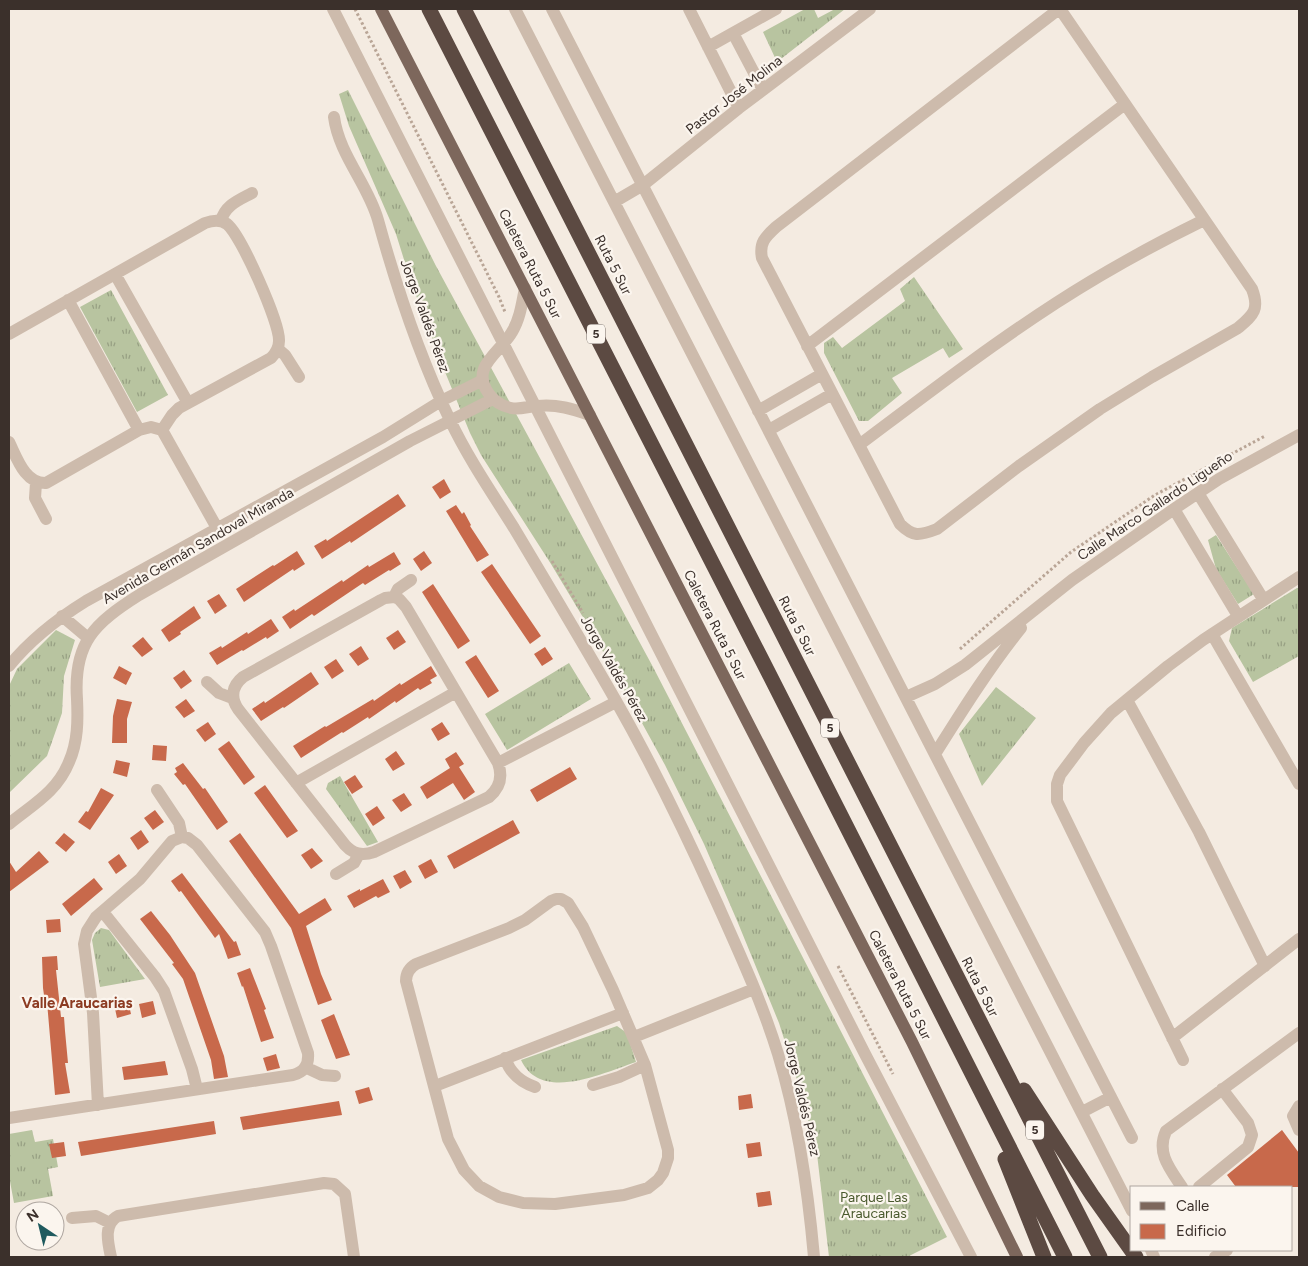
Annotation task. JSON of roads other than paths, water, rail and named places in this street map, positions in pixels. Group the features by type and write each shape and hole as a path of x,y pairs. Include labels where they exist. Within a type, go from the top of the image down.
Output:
{"highway":[{"name":"5","path":"430,9 1065,1257"},
{"name":"Ruta 5 Sur","path":"464,9 1100,1257"},
{"path":"970,1003 1092,1195 1130,1249"},
{"path":"978,1088 1044,1257"}],"main road":[{"name":"Caletera Ruta 5 Sur","path":"381,9 912,1042 1017,1257"}],"street":[{"path":"333,9 971,1257"},
{"path":"515,9 1130,1207"},
{"path":"552,9 1132,1138"},
{"path":"689,9 740,108"},
{"path":"708,47 776,9"},
{"name":"Pastor José Molina","path":"614,202 643,185 763,90 870,9"},
{"path":"1060,9 1125,104 1252,290 1256,299 1256,308 1250,317 1238,328 1152,377 1050,444 937,529 924,534 908,532 900,524 762,258 760,249 767,235 1060,9"},
{"path":"733,33 763,90"},
{"path":"807,346 1125,104"},
{"name":"Jorge Valdés Pérez","path":"334,117 339,139 374,209 408,321 450,421 642,749 689,843 754,989 778,1055 790,1101 808,1198 814,1257"},
{"path":"222,221 224,213 230,205 252,193"},
{"path":"9,334 205,223 216,220 222,221 231,227 259,281 280,338 278,349 271,358 188,403 172,415 162,430"},
{"path":"859,445 1054,304 1118,265 1204,220"},
{"path":"115,274 188,403"},
{"path":"526,288 512,333 488,360 482,373 486,390 493,400 506,407 560,406 590,415"},
{"path":"68,300 139,430"},
{"path":"278,349 285,355 299,378"},
{"path":"758,410 822,374"},
{"name":"Avenida Germán Sandoval Miranda","path":"9,666 25,647 62,616 86,601 383,437 441,401 483,380"},
{"path":"769,430 832,394"},
{"name":"Avenida Germán Sandoval Miranda","path":"9,824 49,793 69,764 77,730 78,666 88,638 100,622 123,605 410,441 493,400"},
{"path":"9,442 28,477 36,483 46,483 139,430 151,428 162,430"},
{"path":"162,430 217,528"},
{"name":"Calle Marco Gallardo Ligueño","path":"906,698 936,684 965,665 1072,580 1174,509 1219,479 1299,435"},
{"path":"306,479 315,495"},
{"path":"36,483 35,498 46,519"},
{"path":"1198,493 1264,599"},
{"path":"1174,509 1238,616"},
{"path":"1183,1060 1057,802 1056,794 1060,775 1097,728 1127,700 1212,634 1299,577"},
{"path":"394,597 398,589 411,580"},
{"path":"394,597 399,599 406,607 456,692 498,763 500,782 494,793 374,852 359,854 346,845 238,710 232,698 235,686 244,677 381,600 394,597"},
{"name":"Calle Marco Gallardo Ligueño","path":"935,754 999,656 1034,611"},
{"path":"62,616 88,638"},
{"path":"1212,634 1299,784"},
{"path":"207,682 219,693 232,698"},
{"path":"296,783 456,692"},
{"path":"1127,700 1199,832 1265,966"},
{"path":"498,763 616,702"},
{"path":"156,790 180,823 182,837"},
{"path":"9,1118 98,1105 292,1075 302,1071 308,1063 308,1053 265,932 197,845 188,838 182,837 172,841 140,879 103,912 87,931 84,944 93,1013 98,1105"},
{"path":"336,874 354,863 359,854"},
{"path":"556,899 564,901 575,913 598,956 634,1037 645,1065 668,1150 668,1158 663,1173 654,1185 624,1194 554,1204 523,1203 499,1196 488,1192 471,1179 458,1161 448,1139 406,981 408,970 416,964 509,928 525,920 551,901 556,899"},
{"path":"103,912 164,991 192,1069 197,1089"},
{"path":"1172,1038 1299,939"},
{"path":"634,1037 754,989"},
{"path":"435,1086 623,1013"},
{"path":"1181,1186 1169,1168 1162,1153 1162,1138 1166,1130 1299,1033"},
{"path":"505,1058 515,1075 523,1082 535,1087"},
{"path":"593,1085 619,1078 645,1065"},
{"path":"305,1067 322,1075 335,1076"},
{"path":"1200,1186 1248,1147 1252,1135 1248,1123 1222,1089"},
{"path":"1082,1112 1111,1096"},
{"path":"1299,1106 1293,1116 1299,1130"},
{"path":"111,1257 108,1236 110,1223 114,1218 123,1214 329,1183 342,1190 347,1199 354,1257"},
{"path":"72,1218 96,1216 110,1223"}],"district":[{"name":"Valle Araucarias","path":"77,1003"}],"park label":[{"name":"Parque Las Araucarias","path":"874,1206"}]}
